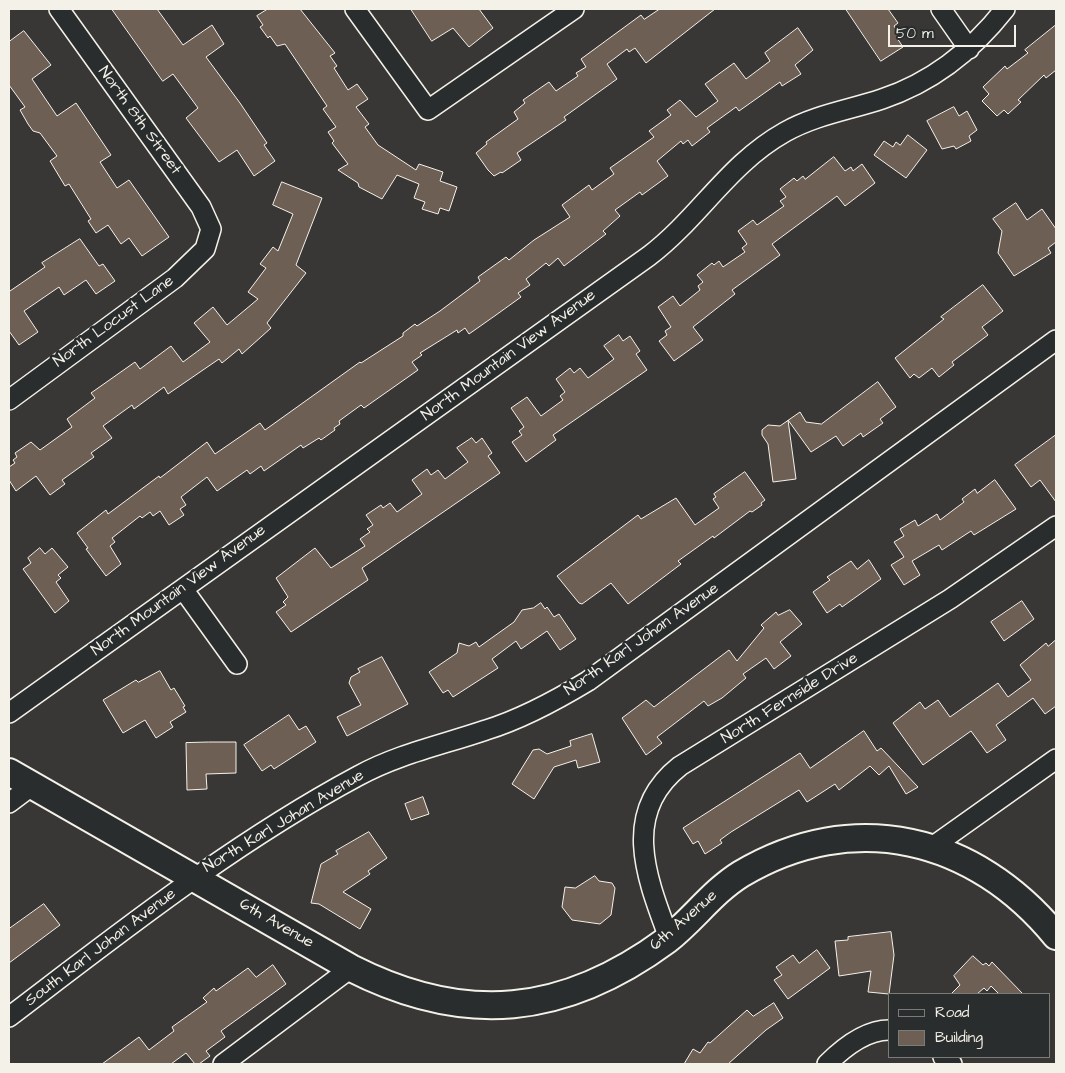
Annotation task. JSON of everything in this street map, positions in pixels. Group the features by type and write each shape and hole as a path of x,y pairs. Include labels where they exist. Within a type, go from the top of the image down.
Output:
{"street":[{"name":"North 8th Street","path":"59,9 201,206 210,221 212,229 210,236"},
{"path":"355,9 428,110 574,9"},
{"path":"941,9 969,49"},
{"name":"North Mountain View Avenue","path":"9,714 649,256 686,224 731,171 755,151 786,131 814,118 904,90 931,77 969,49 1004,9"},
{"name":"North Locust Lane","path":"9,400 175,278 200,255 210,236"},
{"name":"North Karl Johan Avenue","path":"194,878 359,775 416,751 487,730 527,715 588,682 1056,340"},
{"name":"North Fernside Drive","path":"669,938 648,880 643,835 650,802 662,782 680,766 950,599 1056,526"},
{"path":"183,589 238,664"},
{"path":"932,847 1056,759"},
{"name":"6th Avenue","path":"9,772 351,968 393,988 443,1001 472,1005 510,1005 562,995 597,983 623,970 669,938 708,900 740,875 769,859 803,847 860,838 932,847 970,863 1021,897 1056,936"},
{"path":"9,803 32,785"},
{"name":"South Karl Johan Avenue","path":"9,1018 194,878"},
{"path":"223,1064 351,968"},
{"path":"827,1064 845,1048 865,1035 888,1030"}],"building":[{"path":"112,9 157,9 183,45 212,25 224,44 206,57 267,143 264,145 275,161 254,176 237,150 219,162 186,118 198,108 173,74 163,81"},
{"path":"268,9 300,9 335,53 330,56 337,66 334,68 348,90 357,84 368,99 356,107 369,124 365,127 378,145 416,170 419,164 443,172 440,181 457,187 449,211 440,208 438,214 422,209 425,202 414,198 419,184 397,175 382,199 359,187 358,183 338,170 348,164 332,143 334,141 328,132 336,127 323,109 327,106 285,44 277,46 260,27 263,25 257,16"},
{"path":"411,9 479,9 493,28 469,47 453,28 432,41"},
{"path":"660,9 715,9 646,63 635,48 629,52 627,49 607,64 617,79 564,117 566,120 517,153 521,160 494,176 488,170 476,153 487,144 486,142 518,119 514,112 525,103 523,100 549,82 556,91 578,76 576,73 586,67 581,59 641,15 644,19"},
{"path":"846,9 888,9 898,23 894,26 901,36 897,38 903,47 881,61"},
{"path":"1056,25 1056,70 1046,78 1044,75 1018,100 1021,102 1008,114 1004,110 997,116 982,101 989,94 983,87 1005,66 1007,69 1028,53 1025,50"},
{"path":"798,28 813,50 795,65 801,74 782,86 780,82 739,111 736,107 707,128 710,132 692,146 688,140 683,144 681,141 657,161 668,176 642,195 640,192 615,210 620,216 603,231 606,234 564,266 558,258 549,266 546,263 526,279 530,285 518,293 521,297 469,334 465,328 458,333 457,330 420,353 422,355 412,362 418,370 364,408 361,405 339,421 340,424 334,428 335,430 321,440 319,438 303,448 301,445 264,471 261,466 250,474 247,470 217,491 207,477 181,497 186,505 180,509 184,515 169,525 160,511 153,516 150,512 142,518 140,516 112,538 115,542 110,546 121,564 106,576 77,533 106,510 108,514 207,442 215,454 260,423 265,430 360,362 403,336 403,333 415,324 417,326 440,311 480,281 478,277 506,257 509,260 534,240 570,217 562,205 589,185 592,190 614,174 610,168 654,137 649,131 671,115 667,110 680,100 696,117 718,101 705,84 734,63 746,79 770,61 765,53"},
{"path":"24,31 51,65 32,79 57,116 76,103 111,155 100,162 117,188 129,180 169,237 142,256 129,238 121,244 108,225 96,233 88,221 91,219 69,184 65,186 50,161 57,156 40,133 33,131 20,110 25,107 9,85 9,42"},
{"path":"954,107 959,116 967,111 977,130 969,136 971,141 956,149 954,146 942,149 927,121"},
{"path":"908,135 927,150 906,178 874,155 884,141 893,147 896,142 900,145"},
{"path":"834,157 845,171 851,167 853,171 862,164 875,183 845,206 837,196 772,244 780,255 732,290 735,294 693,327 703,340 674,361 659,341 667,335 665,331 671,327 658,307 673,296 680,306 700,290 698,286 703,282 697,275 712,263 714,265 719,261 723,267 745,252 742,248 747,244 738,231 753,220 757,225 784,206 780,201 786,197 780,189 794,178 797,181 803,176 805,179"},
{"path":"282,182 322,198 296,265 306,273 267,323 271,328 242,354 239,349 222,363 219,359 168,394 164,387 134,409 132,405 103,426 112,438 91,453 94,457 62,480 65,484 50,495 36,476 16,491 9,480 9,467 15,463 13,460 17,457 15,453 31,442 40,450 72,427 67,419 95,398 91,393 135,362 140,369 171,346 183,362 210,342 194,323 213,307 227,325 258,299 248,292 266,268 260,264 273,247 278,251 293,214 273,205"},
{"path":"1016,203 1027,220 1042,209 1056,229 1056,242 1048,248 1051,253 1014,276 998,253 1002,231 993,219"},
{"path":"80,239 99,266 103,264 115,281 96,294 86,280 64,295 59,287 24,311 38,332 19,345 9,331 9,289 10,291 45,267 42,263"},
{"path":"983,285 1003,311 982,327 988,335 952,362 954,365 939,377 932,368 919,378 914,374 910,378 895,358 944,319 941,317"},
{"path":"619,335 623,341 630,336 640,351 636,354 647,370 553,435 556,440 526,462 512,442 522,435 519,431 524,427 511,408 527,397 541,416 563,400 560,396 565,392 556,379 570,368 574,373 580,368 588,378 614,359 604,346"},
{"path":"878,382 896,407 880,419 883,423 863,437 861,433 843,446 836,436 811,452 788,420 800,412 806,422 821,424"},
{"path":"788,420 796,479 773,482 768,444 762,435 762,430 768,425 780,426"},
{"path":"1056,435 1056,502 1040,480 1031,487 1015,465"},
{"path":"472,438 476,443 482,438 492,453 488,456 500,473 362,568 368,580 291,632 276,612 286,605 283,602 288,597 276,578 315,548 331,568 365,546 360,539 370,532 367,529 373,525 366,515 381,505 383,508 390,503 397,512 422,494 412,480 427,469 431,475 438,470 445,479 468,462 457,448"},
{"path":"745,472 765,500 761,503 762,505 752,512 750,511 714,538 713,536 678,561 681,564 628,604 611,583 582,604 579,603 557,576 638,515 641,519 676,498 695,525 719,508 713,499 716,497 714,494"},
{"path":"995,480 1016,509 974,535 971,531 942,550 939,545 912,561 920,575 904,585 891,565 904,557 894,542 904,536 900,529 915,520 918,526 937,514 940,520 964,502 962,499 975,489 977,493"},
{"path":"40,548 45,554 52,548 68,567 58,575 61,578 56,582 69,601 55,613 23,569 31,563 28,558"},
{"path":"869,560 881,579 842,607 840,604 827,613 813,592 830,580 827,577 851,561 857,569"},
{"path":"1022,601 1034,619 1004,641 991,622"},
{"path":"541,603 545,609 547,607 554,617 559,614 576,639 560,650 547,631 521,649 516,641 492,659 498,668 453,697 448,690 443,693 429,672 457,653 459,643 469,646 476,642 479,647 514,622 522,610 533,608"},
{"path":"790,610 802,624 780,642 791,656 774,669 766,658 743,674 746,678 722,698 708,706 704,701 657,737 662,743 646,755 622,718 646,700 654,707 729,650 737,661 764,628 761,625 776,612 778,615"},
{"path":"1056,640 1056,706 1045,714 1033,698 996,725 1006,740 987,753 971,731 923,765 893,723 920,702 925,709 938,700 950,717 998,683 1008,697 1031,680 1020,665 1046,643 1048,646"},
{"path":"382,657 408,704 347,736 337,717 361,705 349,683 351,677 360,672 358,669"},
{"path":"160,671 171,690 174,688 185,706 183,707 186,712 170,722 173,727 156,738 145,720 123,733 103,700 136,680 138,682"},
{"path":"289,715 299,730 306,726 316,742 274,769 271,765 262,771 244,745"},
{"path":"864,731 877,751 881,748 918,787 906,794 889,766 879,775 870,766 839,790 835,784 807,802 799,790 731,832 720,840 722,843 705,854 698,841 693,844 683,828 800,753 810,768"},
{"path":"592,734 600,762 578,768 576,760 554,767 534,799 512,784 533,750 539,749 547,754 571,746 570,741"},
{"path":"236,742 236,773 206,774 207,789 187,790 186,743"},
{"path":"423,797 429,814 411,820 405,804"},
{"path":"369,832 387,858 368,871 370,874 343,892 371,909 360,929 319,904 311,903 321,864 338,854 336,851"},
{"path":"595,876 599,881 612,883 615,888 611,915 600,924 572,920 562,907 565,887 575,888"},
{"path":"44,904 60,925 9,963 9,929"},
{"path":"891,932 894,955 888,994 868,992 871,971 839,976 835,941 848,940 848,937"},
{"path":"817,950 830,968 788,999 774,980 782,975 776,967 793,955 799,963"},
{"path":"973,956 983,965 986,963 989,966 992,962 1022,993 998,993 991,986 987,991 984,988 978,993 952,993 960,985 954,976"},
{"path":"273,965 286,984 221,1031 225,1037 206,1051 210,1056 199,1064 195,1064 186,1053 171,1064 102,1064 139,1037 149,1050 174,1031 172,1027 207,1002 203,998 214,988 216,991 248,968 256,977"},
{"path":"774,1003 783,1018 766,1030 728,1064 684,1064 693,1049 700,1053 708,1042 710,1043 747,1010 753,1016"}]}
